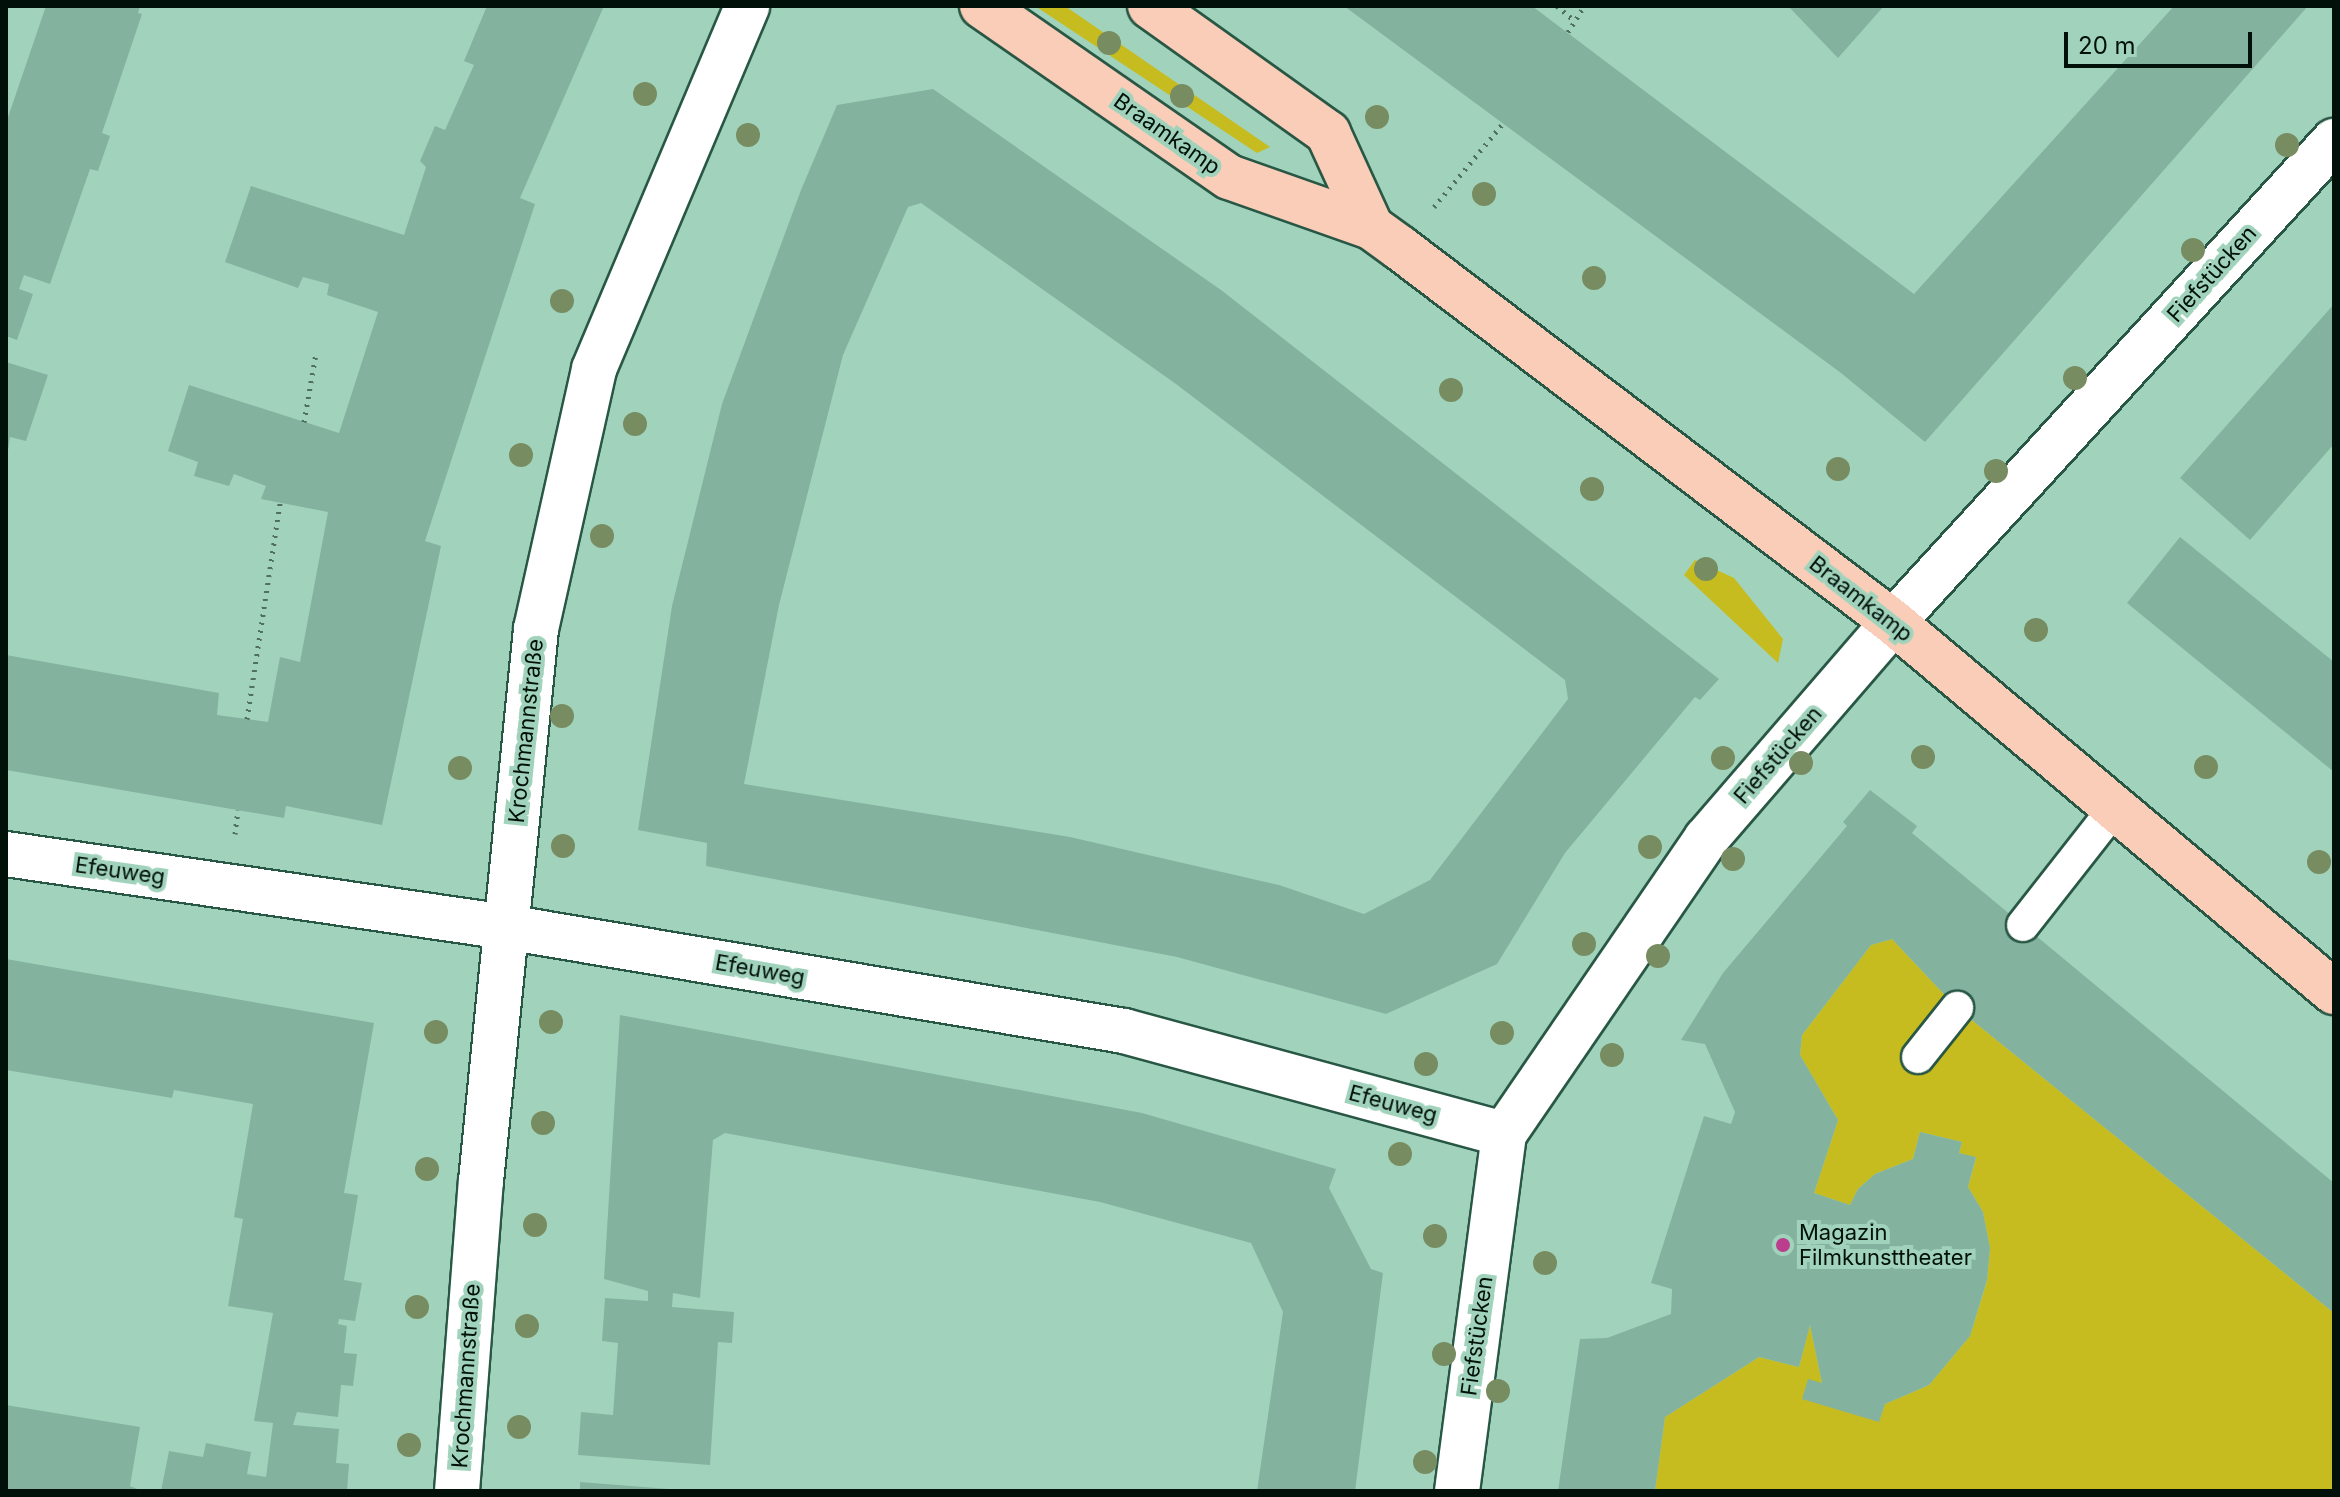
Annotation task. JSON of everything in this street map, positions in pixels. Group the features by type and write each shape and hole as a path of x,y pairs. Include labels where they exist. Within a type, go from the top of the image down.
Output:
{"main road":[{"name":"Braamkamp","path":"982,6 1229,177 1386,238 1893,622 2117,805 2334,992"},
{"name":"Braamkamp","path":"1150,6 1328,133 1386,238"}],"street":[{"name":"Krochmannstraße","path":"457,1491 506,927 536,629 594,369 747,6"},
{"name":"Fiefstücken","path":"1457,1491 1504,1134 1706,839 1893,622 2334,141"},
{"name":"Efeuweg","path":"6,854 506,927 1124,1031 1504,1134"}],"lane":[{"path":"2023,925 2117,805"},
{"path":"1918,1057 1957,1008"}],"path":[{"path":"1557,6 1575,21"},
{"path":"1568,6 1568,15"},
{"path":"1568,32 1584,6"},
{"path":"1386,238 1504,122"},
{"path":"304,422 316,353"},
{"path":"247,719 280,503"}],"shaded area":[{"path":"1035,6 1065,6 1270,147 1257,153"},
{"path":"1695,560 1734,578 1783,639 1778,663 1684,575"},
{"path":"1892,939 1957,1008 2334,1313 2334,1491 1655,1491 1665,1417 1759,1357 1799,1367 1810,1325 1822,1383 1879,1421 1885,1404 1929,1385 1970,1336 1987,1281 1990,1248 1983,1212 1968,1187 1976,1158 1959,1153 1962,1142 1920,1132 1913,1159 1875,1174 1858,1189 1850,1205 1814,1193 1838,1120 1800,1055 1802,1035 1871,945"}],"building":[{"path":"46,6 140,6 138,13 142,14 102,133 110,136 98,171 90,169 50,284 24,275 19,289 33,294 17,340 6,336 6,123"},
{"path":"487,6 604,6 520,198 535,204 425,541 441,546 382,825 286,806 284,818 6,770 6,655 219,693 217,715 268,722 280,657 300,662 328,512 261,499 266,486 234,474 229,486 194,476 198,462 168,451 189,385 339,433 378,312 327,295 329,284 303,277 298,288 225,262 251,186 404,235 426,167 420,161 435,126 445,130 474,65 464,61"},
{"path":"1344,6 1532,6 1914,294 2174,6 2308,6 1925,442 1841,373"},
{"path":"1788,6 1884,6 1838,58"},
{"path":"933,89 1221,290 1719,679 1700,700 1695,697 1565,853 1497,964 1386,1014 1177,957 706,866 707,843 638,830 672,606 722,404 801,190 837,105","holes":["921,203 1176,384 1565,680 1568,699 1430,880 1364,914 1279,885 1070,837 744,784 779,605 843,355 908,207"]},
{"path":"2334,304 2334,444 2250,540 2180,478"},
{"path":"6,362 48,375 26,441 10,437 8,450"},
{"path":"2180,537 2334,662 2334,772 2127,603"},
{"path":"1870,790 1917,826 1912,833 2334,1183 2334,1313 1957,1008 1892,939 1871,945 1802,1035 1800,1055 1838,1120 1814,1193 1850,1205 1858,1189 1875,1174 1913,1159 1920,1132 1962,1142 1959,1153 1976,1157 1968,1187 1983,1212 1990,1248 1987,1280 1970,1336 1929,1385 1885,1404 1879,1422 1802,1399 1808,1379 1822,1383 1810,1325 1799,1367 1759,1357 1665,1417 1655,1491 1558,1491 1580,1339 1607,1338 1671,1314 1672,1289 1651,1283 1704,1116 1731,1124 1735,1112 1705,1044 1681,1040 1723,973 1847,826 1843,822"},
{"path":"6,959 374,1023 344,1193 358,1195 344,1280 362,1283 355,1321 339,1319 338,1324 347,1326 344,1353 357,1354 353,1386 341,1385 338,1417 297,1412 293,1425 339,1429 336,1463 349,1464 347,1491 161,1491 169,1451 203,1457 206,1443 251,1452 247,1474 266,1477 273,1423 254,1421 273,1313 228,1306 243,1219 234,1217 253,1104 174,1090 172,1098 6,1070"},
{"path":"620,1015 1142,1113 1336,1169 1329,1188 1371,1269 1383,1273 1355,1491 1257,1491 1283,1312 1251,1243 1100,1202 725,1133 713,1140 700,1298 673,1293 672,1307 734,1312 732,1343 718,1342 710,1465 578,1455 581,1412 613,1415 618,1343 602,1341 605,1298 648,1301 648,1291 604,1279"},
{"path":"6,1405 140,1427 130,1486 142,1491 6,1491"},
{"path":"580,1482 669,1489 669,1491 580,1491"}],"place":[{"name":"Magazin Filmkunsttheater","path":"1783,1245"}]}
